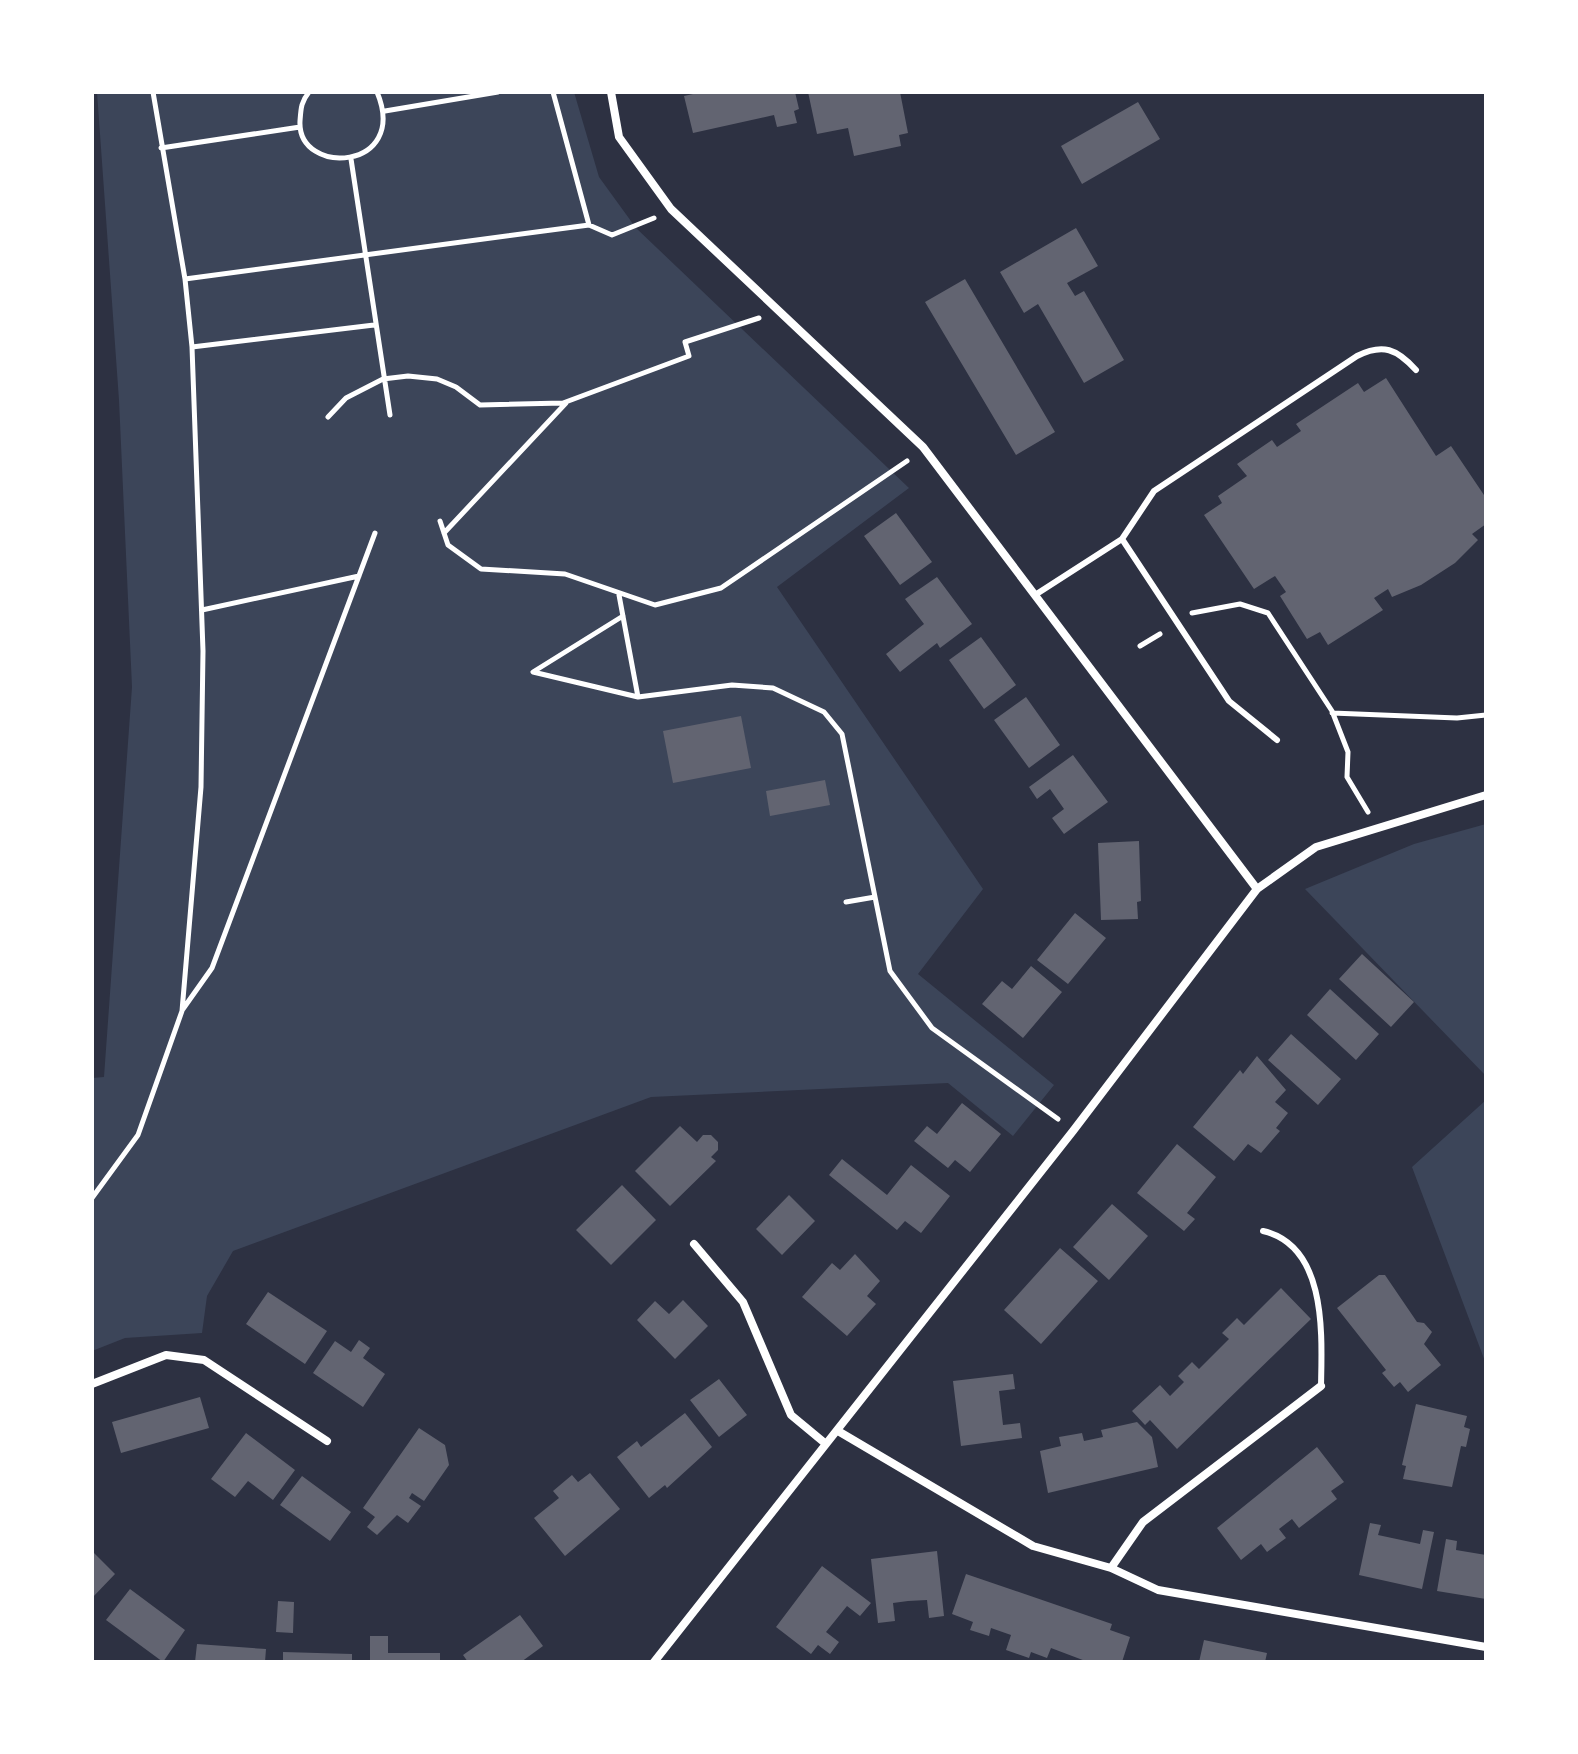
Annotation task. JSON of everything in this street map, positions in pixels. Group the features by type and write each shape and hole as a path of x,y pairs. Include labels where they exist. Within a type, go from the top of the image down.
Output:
{"street":[{"path":"611,92 619,137 671,209 923,447 1257,889"},
{"path":"654,1662 1073,1131 1257,889 1316,847 1486,795"},
{"path":"694,1244 743,1302 791,1415 826,1444"},
{"path":"92,1384 166,1355 204,1360 327,1441"},
{"path":"1111,1568 1143,1522 1321,1386"},
{"path":"838,1431 1033,1546 1111,1568 1158,1590 1486,1647"}],"lane":[{"path":"1035,595 1122,539 1154,491 1357,356 1373,348 1387,348 1402,355 1416,370"},
{"path":"1122,539 1229,701 1277,740"},
{"path":"1263,1231 1290,1243 1314,1284 1319,1311 1321,1386"}],"path":[{"path":"92,1198 138,1135 182,1011 201,787 202,610 192,347 185,279 153,92"},
{"path":"309,92 301,102 300,127 308,143 326,157 351,159 372,148 383,129 385,111 377,92"},
{"path":"385,111 498,92"},
{"path":"553,92 589,225"},
{"path":"161,148 300,127"},
{"path":"351,159 390,415"},
{"path":"185,279 589,225 612,235 636,228 671,209"},
{"path":"328,417 355,392 383,379 408,376 437,379 456,387 480,405 567,402 689,356 685,342 779,311"},
{"path":"192,347 374,325"},
{"path":"444,533 567,402"},
{"path":"440,521 448,545 481,569 565,574 655,605 721,588 894,474 923,447"},
{"path":"182,1011 212,968 375,533"},
{"path":"202,610 359,576"},
{"path":"619,595 638,697"},
{"path":"1140,646 1198,609 1227,604 1255,606 1268,613 1332,713 1348,752 1347,777 1378,828"},
{"path":"623,616 533,672 638,697 732,685 773,688 824,712 842,734 890,971 932,1028 1073,1131"},
{"path":"1332,713 1457,718 1486,715"},
{"path":"846,902 875,897"}],"shaded area":[{"path":"97,92 574,92 599,177 636,228 909,488 777,587 983,889 918,974 1054,1085 1013,1136 948,1083 651,1097 233,1251 207,1296 202,1333 125,1338 92,1351 92,1078 104,1077 132,687 119,400"},
{"path":"1486,824 1486,1076 1305,889 1414,844"},
{"path":"1486,1100 1486,1364 1412,1167"}],"building":[{"path":"702,92 795,92 799,109 794,111 797,123 777,127 774,115 693,133 684,96"},
{"path":"808,92 900,92 908,133 899,135 901,146 854,156 848,128 817,134"},
{"path":"1138,102 1160,139 1082,184 1061,146"},
{"path":"1076,228 1098,266 1067,283 1075,296 1084,291 1124,360 1084,383 1038,304 1024,313 1000,272"},
{"path":"965,279 1055,432 1016,455 925,302"},
{"path":"1386,378 1436,456 1451,446 1486,498 1486,524 1472,534 1478,540 1455,563 1421,585 1392,597 1388,589 1374,598 1383,610 1328,645 1320,632 1307,639 1280,596 1286,592 1275,576 1254,589 1204,515 1222,503 1218,496 1247,476 1237,464 1272,440 1277,447 1301,431 1296,424 1358,383 1364,392"},
{"path":"896,513 932,562 900,585 864,536"},
{"path":"937,577 972,624 940,648 937,643 900,672 886,654 924,624 905,599"},
{"path":"981,637 1016,685 984,709 949,660"},
{"path":"1026,697 1060,745 1029,768 994,720"},
{"path":"741,716 751,768 673,783 663,731"},
{"path":"1073,755 1108,802 1064,834 1052,818 1064,809 1050,789 1037,799 1029,787"},
{"path":"825,780 830,805 770,816 766,791"},
{"path":"1139,841 1141,901 1137,902 1138,919 1101,920 1098,843"},
{"path":"1075,913 1106,938 1068,984 1037,960"},
{"path":"1362,954 1414,1002 1391,1027 1339,979"},
{"path":"1031,966 1062,992 1023,1038 982,1004 1002,981 1012,989"},
{"path":"1330,989 1379,1034 1356,1060 1307,1015"},
{"path":"1291,1034 1341,1079 1318,1105 1268,1060"},
{"path":"1257,1056 1286,1090 1275,1102 1288,1113 1276,1128 1280,1131 1261,1153 1248,1144 1234,1161 1193,1127 1240,1070 1243,1074"},
{"path":"962,1103 1001,1134 970,1172 955,1160 948,1168 914,1141 927,1126 937,1134"},
{"path":"680,1126 697,1142 703,1135 711,1135 718,1142 718,1150 711,1157 716,1161 670,1206 635,1171"},
{"path":"1177,1144 1216,1177 1187,1213 1195,1219 1184,1231 1137,1193"},
{"path":"842,1159 887,1195 911,1165 950,1196 921,1233 905,1221 897,1230 829,1175"},
{"path":"622,1185 656,1220 611,1265 576,1230"},
{"path":"789,1195 815,1221 782,1255 756,1229"},
{"path":"1112,1204 1148,1236 1109,1280 1073,1247"},
{"path":"1060,1248 1098,1281 1041,1344 1004,1310"},
{"path":"855,1254 880,1281 867,1296 876,1304 847,1336 802,1297 832,1263 840,1270"},
{"path":"1379,1275 1385,1275 1417,1322 1424,1323 1432,1332 1424,1344 1441,1365 1408,1392 1400,1382 1394,1387 1382,1373 1386,1370 1337,1308"},
{"path":"1281,1288 1311,1319 1177,1449 1150,1420 1145,1425 1132,1411 1160,1385 1170,1396 1184,1382 1178,1376 1192,1362 1199,1369 1229,1339 1222,1333 1237,1318 1244,1325"},
{"path":"268,1292 327,1331 305,1364 246,1324"},
{"path":"683,1300 708,1326 675,1359 637,1320 655,1301 669,1314"},
{"path":"359,1340 370,1348 363,1358 385,1374 363,1407 313,1373 335,1341 351,1352"},
{"path":"1013,1374 1015,1389 999,1391 1003,1425 1020,1423 1022,1438 961,1446 953,1381"},
{"path":"719,1379 747,1415 719,1437 690,1400"},
{"path":"200,1397 209,1428 121,1453 112,1422"},
{"path":"1416,1404 1467,1416 1464,1427 1470,1429 1466,1447 1461,1446 1452,1487 1403,1479 1406,1466 1402,1465"},
{"path":"685,1413 712,1447 667,1488 665,1485 649,1498 617,1457 637,1441 641,1447"},
{"path":"1137,1422 1152,1437 1158,1467 1048,1493 1040,1451 1061,1446 1059,1437 1082,1433 1084,1441 1103,1437 1101,1430"},
{"path":"419,1428 445,1445 449,1465 424,1501 412,1493 409,1498 421,1506 408,1523 397,1515 377,1535 367,1527 375,1517 363,1508"},
{"path":"246,1433 295,1470 273,1500 248,1481 235,1497 211,1479"},
{"path":"1317,1447 1344,1482 1331,1491 1337,1499 1299,1528 1292,1519 1279,1529 1286,1538 1267,1552 1261,1544 1241,1560 1217,1528"},
{"path":"590,1473 620,1509 565,1556 534,1518 559,1498 553,1491 572,1475 578,1482"},
{"path":"302,1476 351,1512 330,1541 280,1505"},
{"path":"1370,1523 1381,1525 1378,1535 1420,1544 1423,1530 1434,1532 1422,1589 1359,1575"},
{"path":"1446,1539 1457,1541 1456,1550 1486,1555 1486,1599 1437,1591"},
{"path":"92,1551 115,1574 92,1598"},
{"path":"937,1551 944,1616 929,1618 927,1600 908,1601 893,1603 895,1621 878,1623 871,1559"},
{"path":"822,1566 871,1603 860,1616 847,1606 826,1632 839,1642 830,1654 818,1645 811,1654 776,1627"},
{"path":"966,1574 1112,1624 1110,1630 1130,1637 1122,1662 1088,1662 1051,1648 1047,1658 1031,1652 1029,1658 1006,1650 1011,1635 991,1628 989,1636 970,1630 973,1622 952,1614"},
{"path":"130,1589 185,1630 163,1662 106,1620"},
{"path":"278,1601 294,1602 293,1633 276,1632"},
{"path":"520,1615 543,1646 521,1662 468,1662 463,1655"},
{"path":"370,1636 388,1636 388,1653 440,1653 440,1662 370,1662"},
{"path":"1204,1640 1267,1653 1265,1662 1199,1662"},
{"path":"197,1644 266,1649 265,1662 195,1662"},
{"path":"283,1652 352,1654 352,1662 283,1662"}]}
